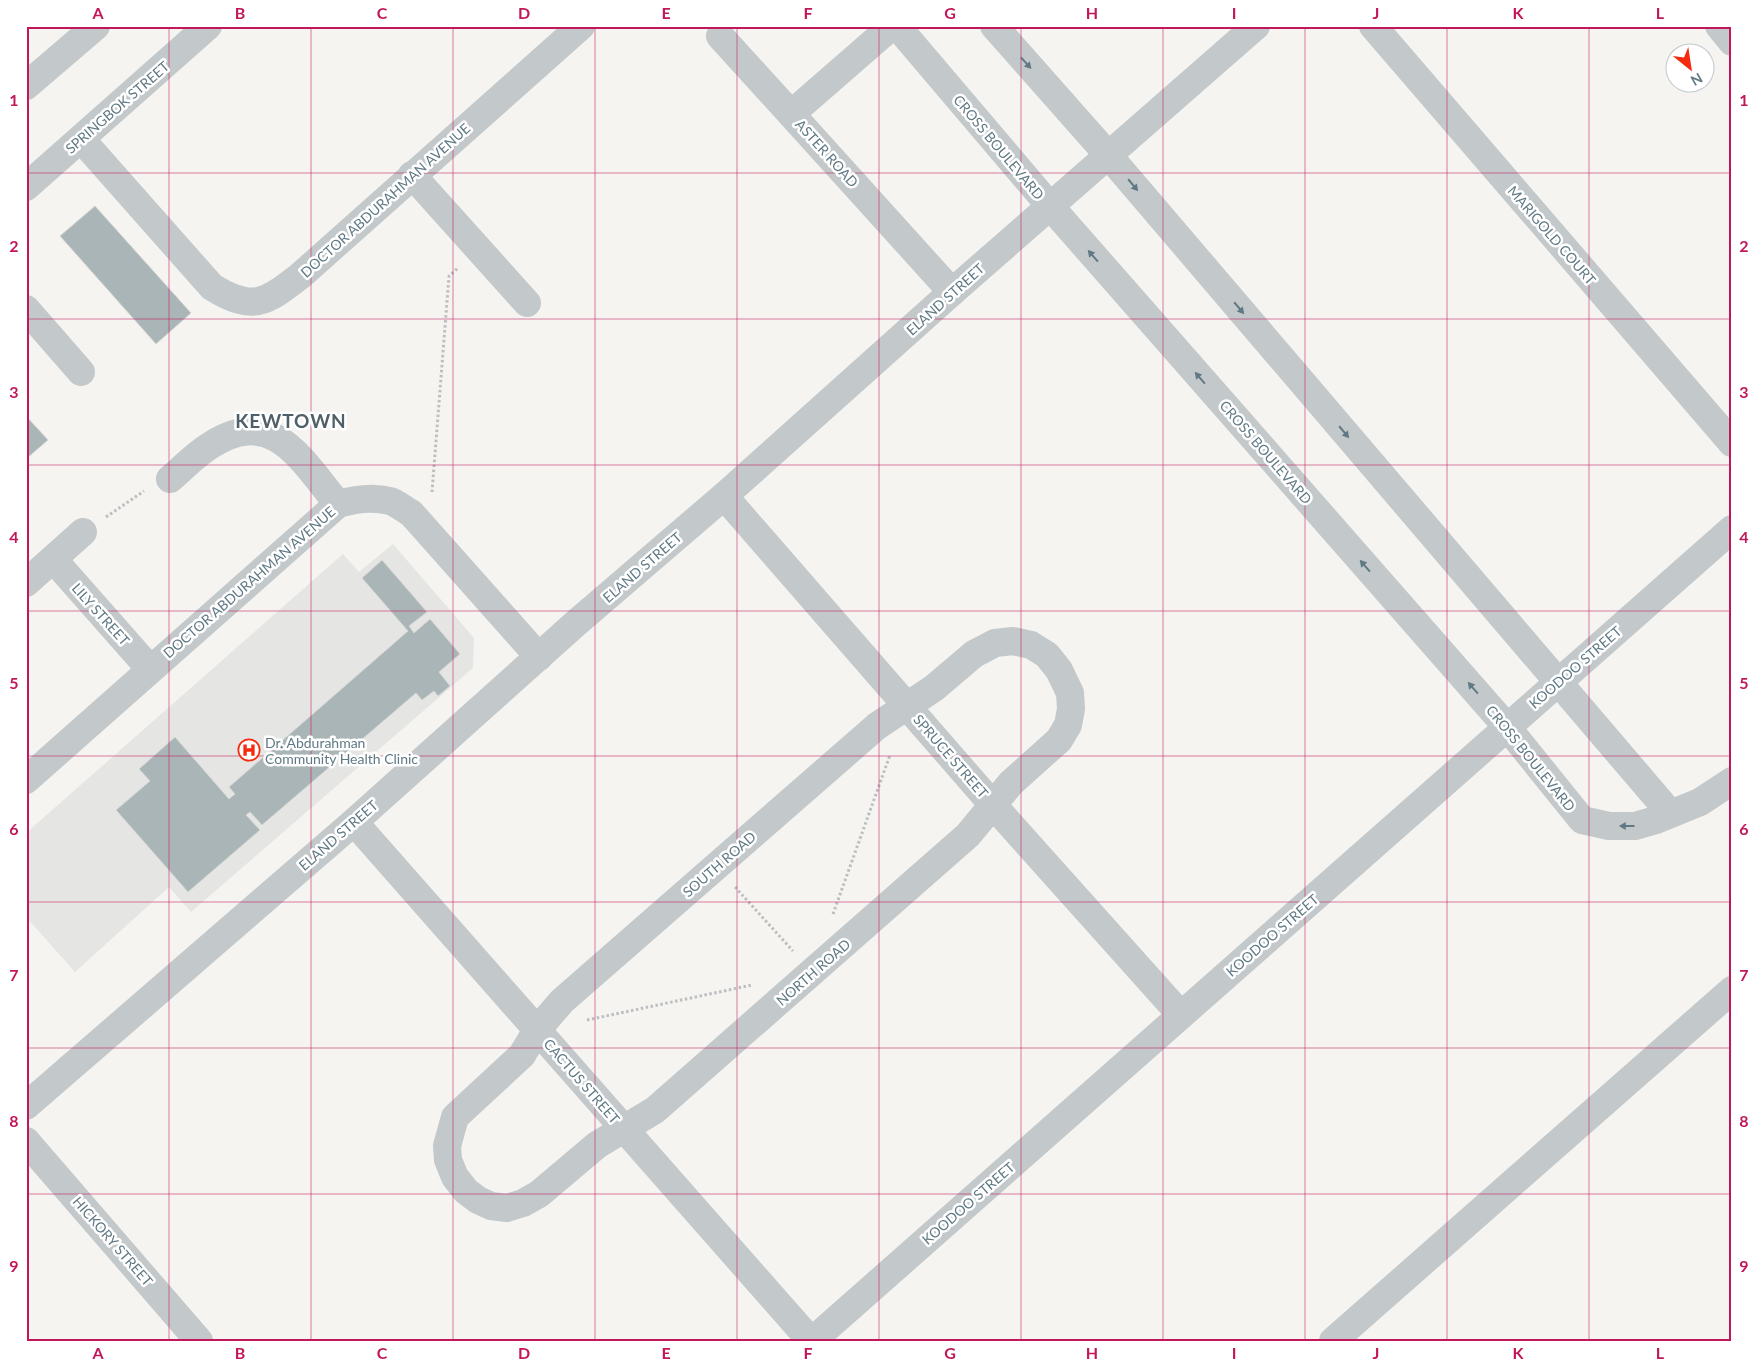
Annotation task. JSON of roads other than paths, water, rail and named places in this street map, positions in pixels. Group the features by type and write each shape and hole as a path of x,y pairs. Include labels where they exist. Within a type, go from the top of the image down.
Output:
{"street":[{"path":"26,86 96,26"},
{"name":"SPRINGBOK STREET","path":"26,187 208,26"},
{"name":"DOCTOR ABDURAHMAN AVENUE","path":"81,139 212,287 231,299 250,303 267,299 300,276 581,26"},
{"name":"ASTER ROAD","path":"892,26 791,114 952,292"},
{"name":"CROSS BOULEVARD","path":"897,26 1050,206 1507,727 1582,820 1608,826 1635,826 1656,820 1700,802 1732,781"},
{"path":"994,26 1109,156 1557,683 1670,813"},
{"name":"ELAND STREET","path":"26,1106 354,822 952,292 1256,26"},
{"name":"MARIGOLD COURT","path":"1372,26 1732,443"},
{"path":"1719,26 1732,42"},
{"path":"720,36 791,114"},
{"path":"412,175 528,303"},
{"path":"26,310 81,372"},
{"path":"170,479 211,445 238,432 257,430 272,435 289,446 338,504"},
{"name":"SPRUCE STREET","path":"724,496 993,805 1180,1015"},
{"name":"DOCTOR ABDURAHMAN AVENUE","path":"26,780 338,504 348,501 366,499 391,502 412,514 539,657"},
{"name":"KOODOO STREET","path":"812,1341 1732,529"},
{"path":"26,583 83,532"},
{"name":"LILY STREET","path":"53,559 150,669"},
{"name":"SOUTH ROAD","path":"624,1129 597,1145 539,1194 523,1203 507,1208 491,1206 478,1200 466,1191 455,1176 448,1160 446,1146 455,1117 522,1055 537,1030 562,1001 877,726 934,688 974,654 995,643 1013,641 1031,644 1047,655 1059,670 1070,693 1071,709 1068,725 1059,740 1011,783 993,805"},
{"name":"NORTH ROAD","path":"624,1129 655,1110 968,835 993,805"},
{"name":"CACTUS STREET","path":"354,822 812,1341"},
{"path":"1333,1341 1732,990"},
{"name":"HICKORY STREET","path":"26,1141 199,1341"}],"place":[{"name":"Dr. Abdurahman Community Health Clinic","path":"249,750"}],"district":[{"name":"KEWTOWN","path":"291,420"}]}
